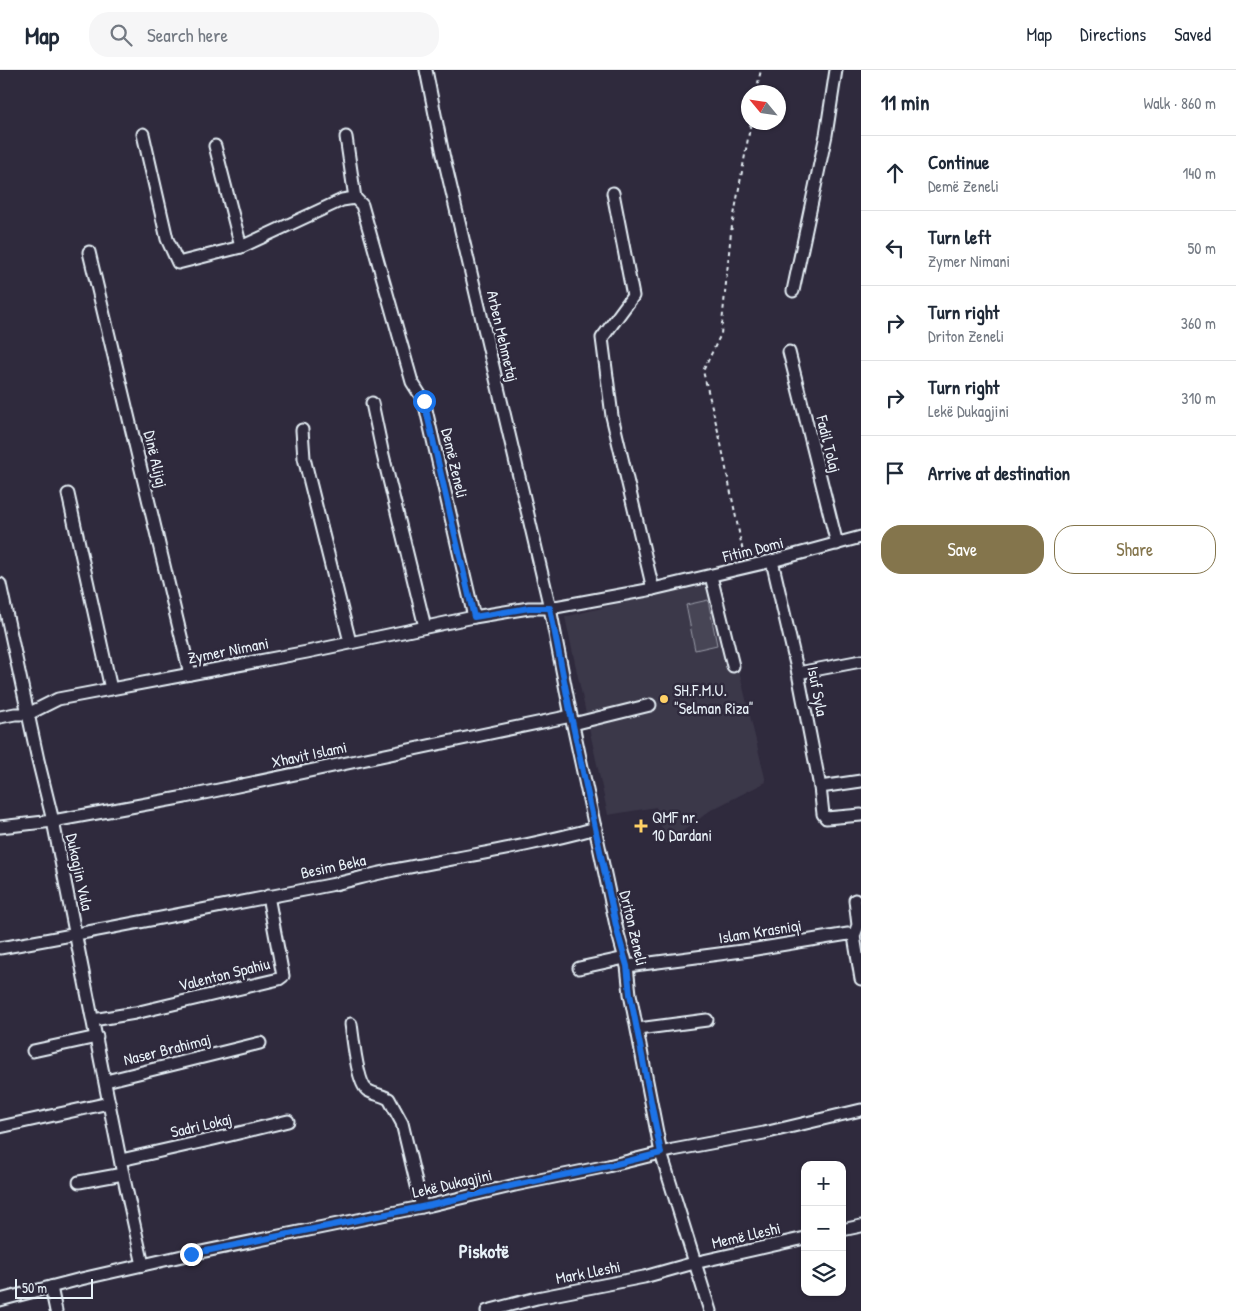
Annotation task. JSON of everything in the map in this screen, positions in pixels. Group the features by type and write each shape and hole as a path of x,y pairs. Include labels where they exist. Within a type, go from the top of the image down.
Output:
{"street":[{"name":"Arben Mehmetaj","path":"426,70 443,154 550,608"},
{"path":"793,291 826,135 836,70"},
{"path":"143,134 166,239 178,263 241,247 342,200 359,202"},
{"name":"Demë Zeneli","path":"346,137 359,202 412,382 424,401 474,617"},
{"path":"215,146 241,247"},
{"path":"613,193 633,296 602,338 612,416 653,589"},
{"name":"Dinë Alijaj","path":"89,252 190,674"},
{"name":"Fadil Tolaj","path":"789,352 837,544"},
{"path":"372,403 425,627"},
{"path":"302,430 304,458 350,642"},
{"path":"68,494 112,689"},
{"name":"Fitim Domi","path":"550,608 711,576 861,537"},
{"name":"Isuf Syla","path":"772,561 798,673 820,787 823,814 826,818 861,814"},
{"path":"711,576 733,666"},
{"path":"0,584 28,714"},
{"name":"Zymer Nimani","path":"0,717 28,714 58,699 474,617 529,608 550,608"},
{"name":"Driton Zeneli","path":"550,608 617,930 626,962 630,994 661,1153 710,1311"},
{"path":"798,673 861,661"},
{"name":"Xhavit Islami","path":"0,827 53,821 185,797 650,704"},
{"name":"Dukagjin Vula","path":"28,714 53,821 94,1020 123,1174 143,1265"},
{"path":"820,787 861,781"},
{"name":"Besim Beka","path":"0,948 144,922 555,839 596,828"},
{"name":"Valenton Spahiu","path":"94,1020 279,979 283,976 268,896"},
{"path":"855,900 858,925 854,936 861,979"},
{"name":"Islam Krasniqi","path":"579,968 750,950 848,934 854,936"},
{"path":"638,1029 707,1020"},
{"path":"351,1024 360,1079 364,1087 389,1099 402,1123 422,1207"},
{"path":"33,1050 97,1038"},
{"name":"Naser Brahimaj","path":"106,1081 260,1043"},
{"path":"0,1127 109,1103"},
{"name":"Lekë Dukagjini","path":"0,1300 143,1265 422,1207 661,1153 764,1133 861,1110"},
{"name":"Sadri Lokaj","path":"121,1160 288,1121"},
{"path":"79,1182 123,1174"},
{"path":"846,1229 861,1226"},
{"name":"Memë Lleshi","path":"694,1263 801,1239"},
{"name":"Mark Lleshi","path":"487,1311 537,1298 644,1277 694,1263"},
{"path":"51,1287 56,1311"}],"path":[{"path":"758,85 761,70"},
{"path":"746,568 720,439 703,371 721,334 730,232 749,130"}],"shaded area":[{"name":"SH.F.M.U. \"Selman Riza\"","path":"717,579 766,782 711,810 666,844 656,807 608,815 565,617"},
{"path":"708,600 717,645 695,650 686,605"}],"place":[{"name":"SH.F.M.U. \"Selman Riza\"","path":"664,699"},
{"name":"QMF nr. 10 Dardani","path":"641,826"}],"district":[{"name":"Piskotë","path":"484,1251"}],"route":[{"path":"191,1254 431,1205 661,1153 630,994 627,966 617,930 550,608 529,608 474,617 424,401"}]}
